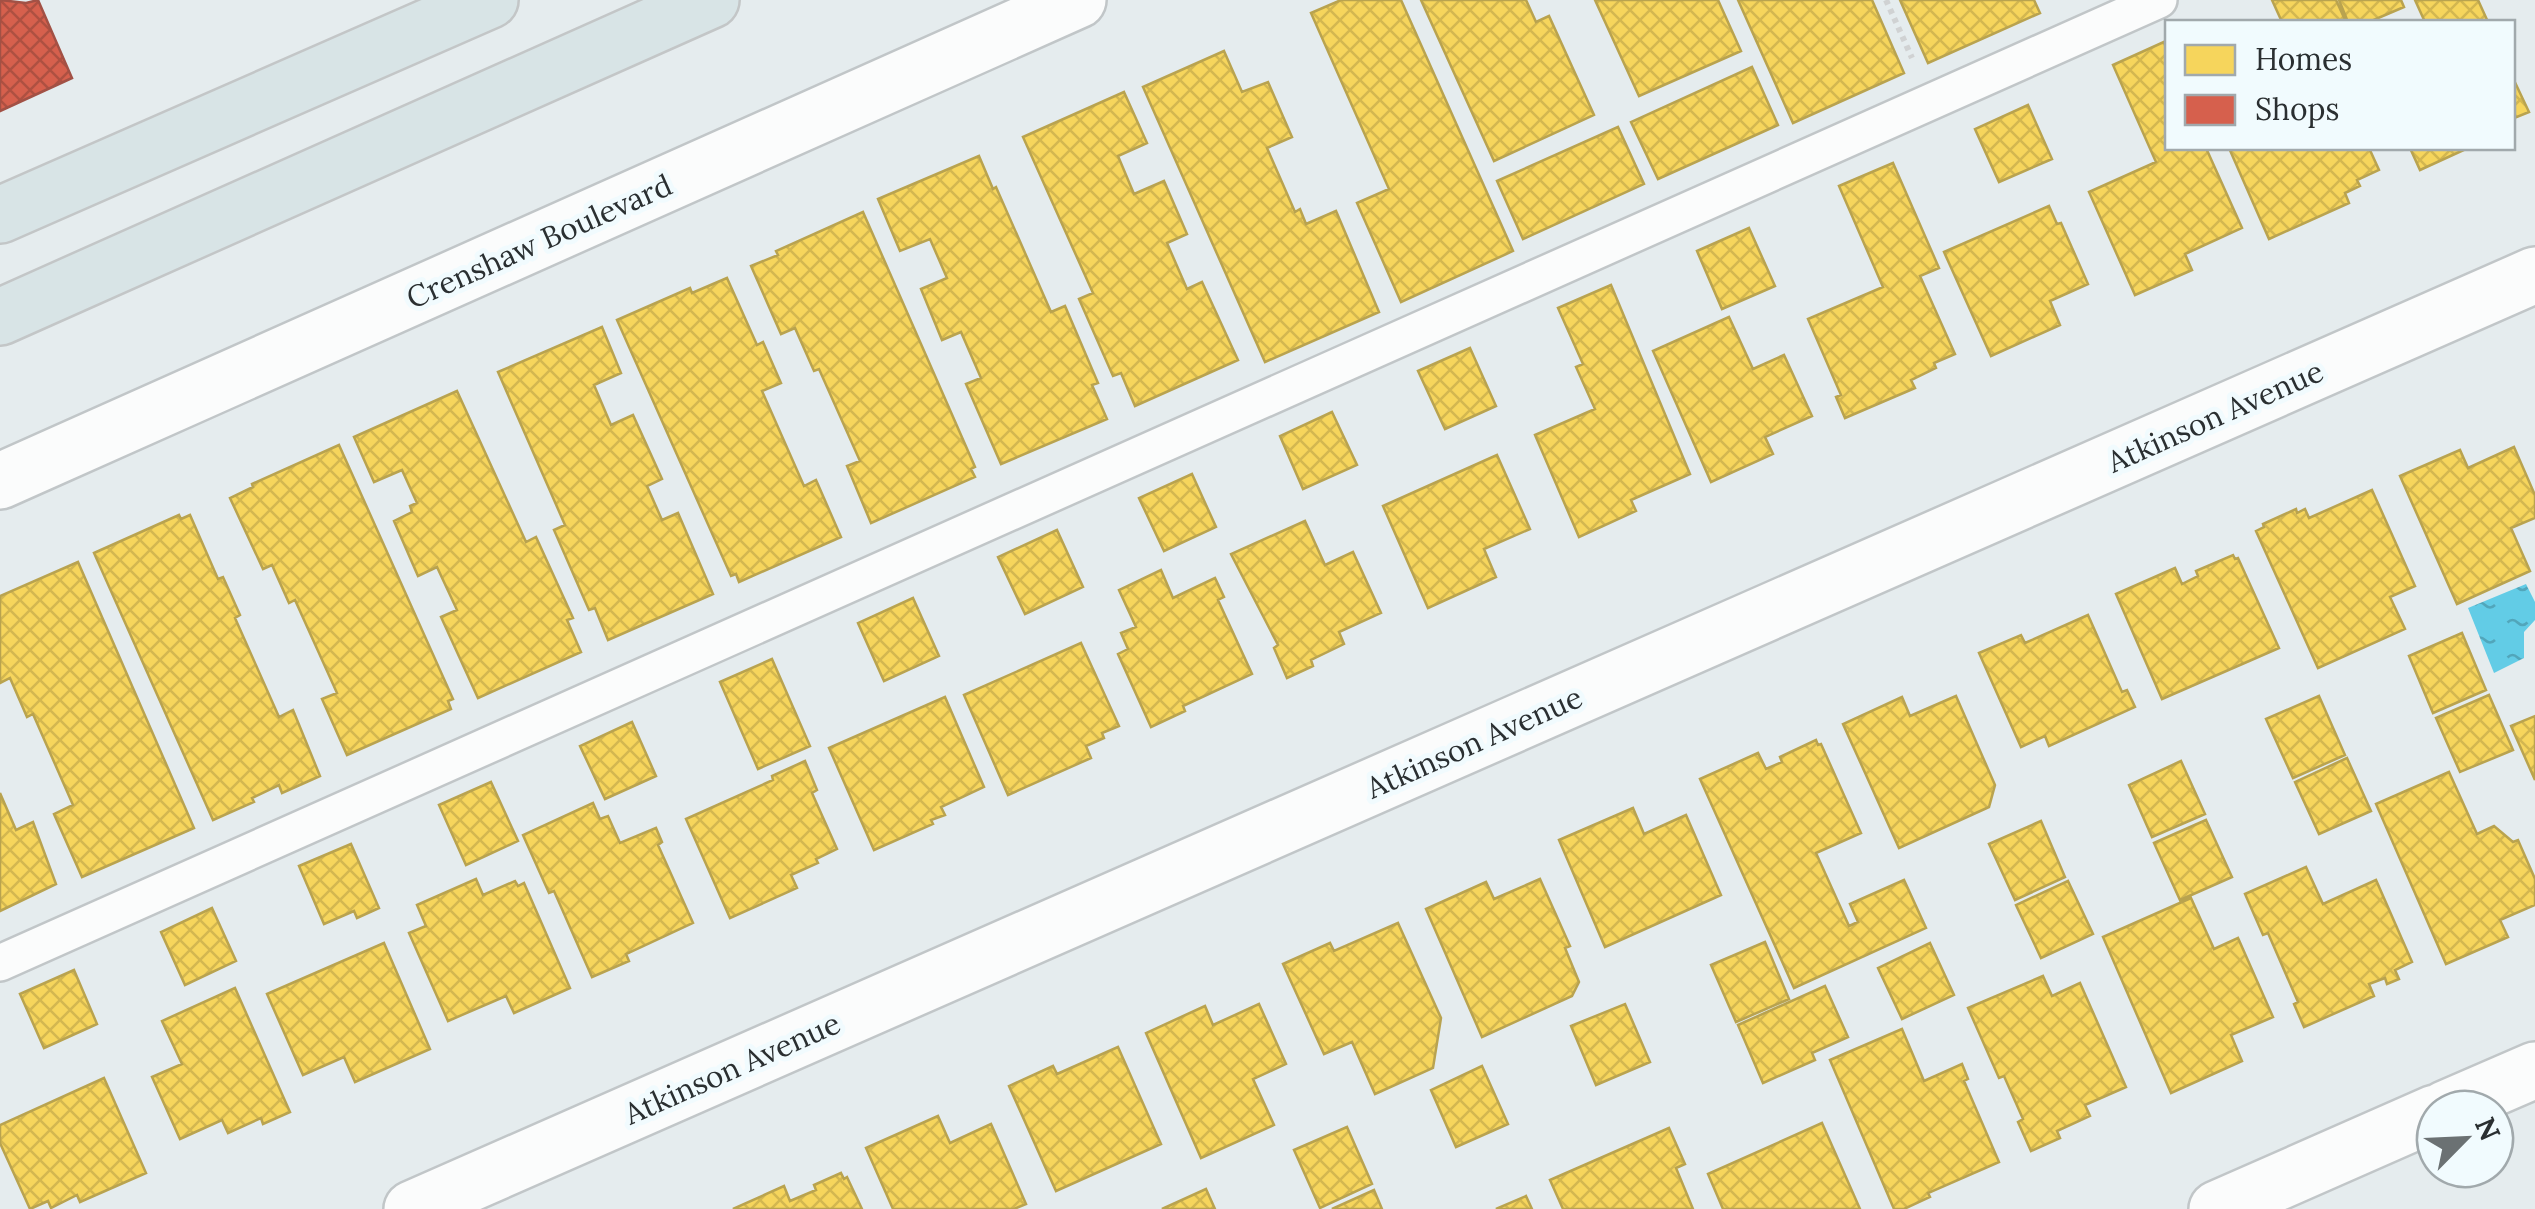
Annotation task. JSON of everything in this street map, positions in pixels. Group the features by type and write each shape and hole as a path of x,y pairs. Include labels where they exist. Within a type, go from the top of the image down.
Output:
{"main road":[{"path":"0,215 490,0"},
{"path":"0,317 711,0"}],"street":[{"name":"Crenshaw Boulevard","path":"0,481 1078,0"},
{"name":"Atkinson Avenue","path":"412,1209 2535,275"},
{"path":"2491,1089 2535,1070"},
{"path":"2216,1209 2415,1123"}],"lane":[{"path":"0,962 2159,0"}],"path":[{"path":"1886,0 1932,101"}],"water":[{"path":"2526,584 2535,602 2535,620 2524,632 2524,658 2494,673 2468,608"}],"building: Homes":[{"path":"1341,0 1401,0 1513,251 1401,302 1357,203 1389,189 1311,13"},
{"path":"1421,0 1526,0 1536,22 1549,16 1594,115 1494,161"},
{"path":"1595,0 1718,0 1741,51 1639,96"},
{"path":"1738,0 1872,0 1904,73 1793,123"},
{"path":"1900,0 2034,0 2040,13 1928,63"},
{"path":"2272,0 2336,0 2345,20 2281,20"},
{"path":"2339,0 2401,0 2404,7 2374,20 2347,20"},
{"path":"2415,0 2478,0 2487,20 2424,20"},
{"path":"2165,41 2165,150 2207,150 2242,228 2185,254 2192,270 2135,295 2089,192 2156,162 2113,65"},
{"path":"1224,51 1242,92 1268,82 1292,137 1267,148 1295,212 1300,209 1306,224 1336,211 1379,312 1265,362 1143,87"},
{"path":"1752,67 1778,125 1658,179 1631,122"},
{"path":"2515,82 2529,112 2515,118"},
{"path":"1124,92 1147,143 1118,156 1134,194 1164,181 1187,234 1167,243 1187,289 1202,282 1238,360 1135,406 1121,373 1113,376 1079,299 1093,293 1023,137"},
{"path":"2028,105 2052,159 1999,182 1975,129"},
{"path":"1618,127 1644,184 1523,239 1497,181"},
{"path":"2230,150 2370,150 2379,170 2357,180 2360,186 2345,193 2349,203 2269,239"},
{"path":"2411,150 2464,150 2420,170"},
{"path":"979,156 1051,312 1065,306 1098,383 1092,385 1107,419 1001,464 966,384 981,378 961,332 942,340 921,289 947,278 930,239 900,251 878,199"},
{"path":"1893,163 1939,268 1920,276 1955,354 1911,380 1915,388 1845,418 1836,397 1841,395 1808,319 1883,287 1839,186"},
{"path":"2049,206 2057,224 2061,223 2088,284 2050,301 2060,325 1991,356 1944,252"},
{"path":"863,212 975,467 971,469 975,477 871,523 847,466 860,461 819,369 814,371 795,328 781,334 751,266"},
{"path":"1749,228 1775,286 1722,309 1697,251"},
{"path":"727,278 757,345 763,342 781,383 762,391 804,486 816,480 841,537 739,582 736,574 731,576 617,320 690,288 692,293"},
{"path":"1611,285 1690,474 1631,500 1636,511 1579,537 1535,435 1595,409 1576,367 1583,364 1558,308"},
{"path":"1729,317 1753,369 1784,355 1812,416 1765,437 1773,454 1711,482 1653,351"},
{"path":"602,327 621,373 594,385 611,425 633,415 662,479 647,486 662,520 678,513 713,594 608,640 595,608 589,610 554,530 565,525 498,372"},
{"path":"1470,348 1496,406 1445,429 1418,371"},
{"path":"457,391 526,542 536,537 573,618 567,620 581,652 478,698 441,617 457,610 437,567 418,576 394,521 412,512 410,506 417,503 402,470 374,482 354,437"},
{"path":"1332,412 1357,465 1303,489 1280,436"},
{"path":"339,445 453,699 448,701 451,709 347,755 322,699 337,693 295,600 289,603 272,565 263,569 230,498"},
{"path":"2514,447 2535,495 2535,518 2511,528 2530,571 2457,604 2400,476 2460,450 2468,468"},
{"path":"1497,455 1530,529 1484,549 1496,577 1428,608 1383,506"},
{"path":"1192,474 1216,527 1164,551 1139,498"},
{"path":"2372,490 2415,586 2390,597 2405,629 2318,668 2256,531 2296,509 2297,513 2305,509 2309,518"},
{"path":"179,515 181,519 190,515 218,579 223,577 240,615 235,618 279,717 293,710 320,776 282,793 279,785 252,798 254,802 213,820 94,553"},
{"path":"1305,521 1325,565 1353,552 1381,613 1339,632 1344,644 1311,660 1313,666 1287,678 1274,648 1278,645 1231,554"},
{"path":"1057,530 1083,587 1025,614 998,557"},
{"path":"2233,555 2238,558 2279,648 2162,699 2116,594 2175,568 2182,584 2198,576 2196,571"},
{"path":"78,562 194,828 82,877 54,814 73,805 33,714 27,717 10,678 0,683 0,596"},
{"path":"1161,570 1173,598 1215,578 1224,597 1218,600 1252,674 1183,706 1185,711 1151,727 1118,654 1128,649 1121,633 1136,627 1119,590"},
{"path":"913,598 939,656 884,681 858,623"},
{"path":"2088,615 2122,692 2127,690 2135,707 2049,746 2045,736 2021,747 1979,653 2021,635 2025,643"},
{"path":"2462,633 2486,690 2433,713 2409,656"},
{"path":"1081,643 1119,726 1086,746 1091,758 1008,795 964,695"},
{"path":"772,659 810,746 758,769 720,682"},
{"path":"2489,695 2513,750 2460,772 2436,718"},
{"path":"1956,696 1995,785 1989,807 1899,848 1843,724 1902,697 1910,716"},
{"path":"2319,696 2345,755 2293,778 2266,719"},
{"path":"945,697 984,787 941,807 945,815 931,820 933,824 874,850 829,748"},
{"path":"2535,716 2535,780 2511,726"},
{"path":"632,722 656,776 605,799 580,746"},
{"path":"1816,740 1861,833 1816,853 1849,926 1858,922 1850,904 1904,880 1926,928 1794,988 1700,779 1758,753 1766,769 1782,762 1780,757"},
{"path":"2347,758 2371,811 2319,834 2295,782"},
{"path":"805,761 817,790 812,793 837,849 791,875 797,888 730,918 686,819 773,780 772,776"},
{"path":"2181,761 2205,814 2152,837 2129,785"},
{"path":"2449,772 2477,834 2494,826 2513,842 2518,840 2535,879 2535,905 2500,920 2508,937 2446,964 2376,804"},
{"path":"491,782 518,841 466,865 439,805"},
{"path":"0,793 16,830 33,822 56,884 0,911"},
{"path":"593,803 600,819 608,816 620,843 656,828 662,842 658,845 693,923 626,954 629,961 592,977 554,891 549,893 523,835"},
{"path":"1633,808 1644,834 1686,815 1721,895 1605,947 1559,840"},
{"path":"2206,820 2232,877 2180,900 2154,843"},
{"path":"2041,821 2065,877 2015,900 1989,844"},
{"path":"351,844 379,908 357,918 354,911 324,924 299,866"},
{"path":"2306,867 2323,904 2376,880 2412,962 2395,970 2399,979 2387,984 2385,978 2369,984 2374,996 2304,1027 2294,1004 2298,1002 2268,933 2263,935 2245,894"},
{"path":"476,879 483,895 515,881 518,886 524,883 570,988 514,1013 506,996 448,1021 409,933 426,926 417,905"},
{"path":"1540,879 1570,946 1565,948 1579,982 1572,996 1482,1037 1426,909 1486,882 1494,899"},
{"path":"2068,881 2093,934 2041,958 2016,905"},
{"path":"2191,898 2214,949 2238,938 2273,1017 2231,1035 2242,1061 2171,1093 2103,937"},
{"path":"212,908 236,961 185,985 161,932"},
{"path":"1398,923 1441,1018 1433,1068 1375,1094 1352,1042 1324,1054 1283,964 1330,943 1334,951"},
{"path":"1765,942 1789,999 1736,1022 1711,965"},
{"path":"384,943 430,1049 355,1082 344,1057 303,1075 267,994"},
{"path":"1930,943 1954,995 1902,1019 1878,968"},
{"path":"74,970 97,1024 44,1048 20,994"},
{"path":"2043,976 2052,996 2080,983 2126,1087 2085,1105 2090,1116 2057,1131 2060,1138 2031,1151 2018,1122 2023,1119 2004,1076 1999,1078 1968,1008"},
{"path":"1825,986 1848,1037 1812,1053 1815,1060 1763,1083 1738,1025"},
{"path":"235,988 290,1112 263,1124 261,1118 228,1133 222,1120 180,1139 152,1077 182,1064 162,1021"},
{"path":"1259,1004 1286,1064 1253,1079 1274,1125 1201,1158 1146,1033 1205,1006 1213,1025"},
{"path":"1625,1004 1650,1062 1596,1085 1571,1026"},
{"path":"1902,1029 1924,1081 1962,1064 1968,1079 1964,1081 1999,1162 1928,1193 1930,1197 1904,1209 1894,1209 1830,1060"},
{"path":"1118,1047 1161,1144 1056,1191 1009,1086 1053,1066 1057,1074"},
{"path":"1482,1066 1508,1124 1456,1147 1431,1090"},
{"path":"104,1078 146,1173 80,1202 77,1195 51,1208 48,1201 30,1209 0,1143 0,1125"},
{"path":"938,1116 950,1143 991,1124 1026,1204 1014,1209 893,1209 866,1148"},
{"path":"1822,1123 1860,1209 1723,1209 1708,1174"},
{"path":"1347,1127 1372,1184 1320,1208 1294,1150"},
{"path":"1669,1128 1685,1164 1676,1168 1693,1209 1563,1209 1550,1180"},
{"path":"841,1173 844,1179 847,1177 862,1209 733,1209 784,1186 790,1201"},
{"path":"1206,1189 1215,1209 1162,1209"},
{"path":"1374,1190 1382,1209 1332,1209"},
{"path":"1526,1196 1532,1209 1496,1209"}],"building: Shops":[{"path":"0,0 38,0 72,78 0,111"}]}
